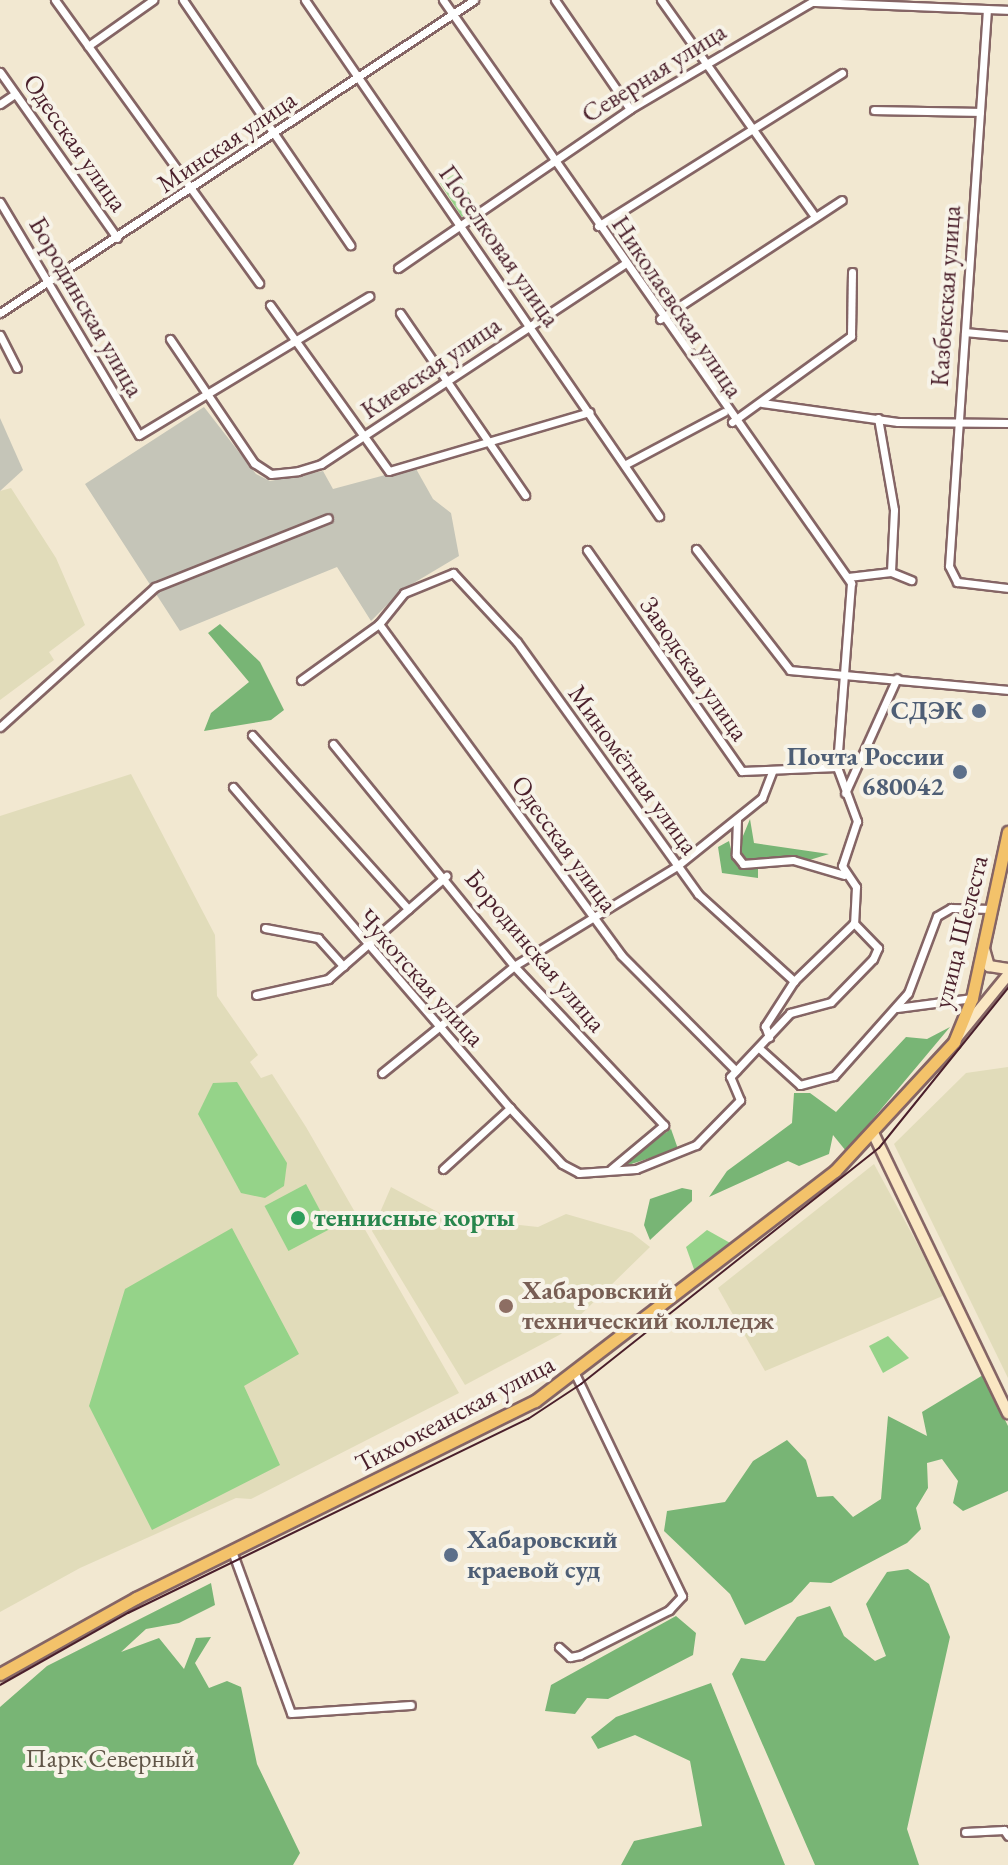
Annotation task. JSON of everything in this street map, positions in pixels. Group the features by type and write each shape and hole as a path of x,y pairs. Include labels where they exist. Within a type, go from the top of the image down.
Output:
{"main road":[{"name":"улица Шелеста","path":"954,1042 972,998 1008,832"},
{"name":"Тихоокеанская улица","path":"0,1674 232,1551 483,1430 575,1374 874,1135 954,1042"}],"street":[{"path":"55,0 190,194 259,283"},
{"path":"88,46 153,0"},
{"path":"183,0 350,245"},
{"name":"Поселковая улица","path":"305,0 659,516"},
{"name":"Николаевская улица","path":"443,0 724,412 848,577"},
{"name":"Минская улица","path":"0,313 53,283 117,238 190,194 474,0"},
{"path":"555,0 630,109"},
{"path":"661,0 815,217"},
{"name":"Северная улица","path":"398,268 630,109 812,1 978,4 987,9 1008,10"},
{"name":"Казбекская улица","path":"987,9 949,566 957,582 1008,588"},
{"name":"Одесская улица","path":"0,72 117,238"},
{"path":"598,226 751,126 842,73"},
{"path":"0,104 15,94"},
{"path":"874,110 980,112"},
{"path":"660,319 842,200"},
{"name":"Бородинская улица","path":"0,202 53,283 136,432 149,433 205,400"},
{"name":"Киевская улица","path":"205,400 254,463 271,474 306,469 364,437 623,265"},
{"path":"732,422 851,336 852,272"},
{"path":"170,339 205,400 369,296"},
{"path":"270,305 389,471 486,439 590,412"},
{"path":"400,313 525,495"},
{"path":"965,332 1008,336"},
{"path":"0,335 17,368"},
{"path":"762,403 878,418 1008,423"},
{"path":"626,464 724,412"},
{"path":"878,418 894,510 891,572"},
{"path":"0,727 155,587 328,518"},
{"path":"696,549 790,670 1008,690"},
{"name":"Заводская улица","path":"587,550 732,760 747,772 837,767"},
{"path":"844,875 857,821 837,767 848,675 848,577 891,572 911,580"},
{"name":"Миномётная улица","path":"379,624 404,593 453,573 517,642 677,866 794,981"},
{"path":"301,680 379,624"},
{"name":"Одесская улица","path":"379,624 621,955 736,1071"},
{"path":"845,793 897,678"},
{"path":"252,735 408,909"},
{"name":"Бородинская улица","path":"333,744 446,876 514,966 664,1125 609,1171"},
{"path":"382,1073 514,966 591,914 677,866 762,798 773,770"},
{"name":"Чукотская улица","path":"233,787 366,946 562,1164 594,1175 609,1171"},
{"path":"737,819 736,855 743,864 793,860 844,875 856,887 854,923 794,981 765,1026 769,1037"},
{"path":"256,995 328,979 446,876"},
{"path":"759,1048 793,1082 822,1083 897,1008 937,916 951,908 992,909"},
{"path":"609,1171 696,1145 740,1100 729,1083 736,1071 794,1010 831,1002 873,959 878,948 854,923"},
{"path":"265,928 318,938 343,966"},
{"path":"984,949 989,966 1008,969"},
{"name":"Тихоокеанская улица","path":"954,1042 1008,975"},
{"path":"897,1008 972,998"},
{"path":"443,1169 510,1108"},
{"path":"874,1135 1008,1413"},
{"path":"559,1647 570,1657 580,1655 669,1610 682,1596 575,1374"},
{"path":"232,1551 291,1713 411,1705"},
{"path":"965,1832 1008,1836"}],"shaded area":[{"path":"204,407 256,474 270,481 323,471 333,489 415,467 433,499 451,513 459,556 402,590 371,621 337,567 180,631 85,484"},
{"path":"0,418 23,470 0,491"},
{"path":"11,488 56,558 85,625 49,652 54,660 0,700 0,491"},
{"path":"131,774 215,935 217,996 258,1055 250,1062 261,1078 272,1074 306,1127 459,1393 251,1499 236,1498 80,1568 0,1612 0,816"},
{"path":"1008,1067 1008,1378 894,1144 966,1073"},
{"path":"874,1164 945,1295 765,1371 718,1288"},
{"name":"Хабаровский технический колледж","path":"391,1187 447,1217 538,1227 566,1214 632,1233 650,1247 561,1334 465,1385 372,1231"}],"green space":[{"path":"456,173 478,207 462,217 440,183"},
{"path":"220,624 260,662 284,710 271,720 204,731 211,713 249,682 208,633"},
{"path":"750,819 754,843 829,854 803,862 746,862 738,848"},
{"path":"729,841 733,857 758,869 758,878 722,873 718,847"},
{"path":"950,1027 846,1151 833,1135 829,1154 799,1166 788,1161 709,1197 727,1171 792,1123 794,1093 810,1093 836,1112 906,1037 927,1039"},
{"path":"237,1082 287,1163 284,1186 265,1198 241,1193 198,1114 213,1083"},
{"path":"671,1129 678,1149 625,1166 625,1161"},
{"name":"теннисные корты","path":"306,1184 330,1229 288,1251 265,1206"},
{"path":"682,1188 692,1190 692,1201 650,1240 644,1225 650,1199"},
{"path":"232,1228 299,1354 244,1386 280,1465 152,1530 89,1406 125,1289"},
{"path":"707,1230 732,1244 695,1272 686,1247"},
{"path":"888,1336 909,1358 883,1373 869,1346"},
{"path":"983,1375 1008,1426 1008,1491 963,1511 953,1503 958,1481 942,1459 927,1463 928,1488 916,1508 921,1529 907,1543 831,1583 810,1582 792,1602 745,1625 730,1594 664,1531 667,1511 725,1502 753,1461 787,1440 806,1460 817,1497 833,1496 853,1517 881,1499 888,1416 927,1436 922,1412"},
{"path":"908,1569 929,1584 950,1637 907,1829 919,1865 815,1865 732,1674 741,1658 765,1661 797,1617 830,1606 844,1636 875,1661 886,1656 866,1604 887,1572"},
{"name":"Парк Северный","path":"211,1583 215,1605 179,1623 146,1629 121,1652 159,1638 184,1669 196,1638 211,1637 195,1663 209,1688 227,1681 241,1687 257,1764 300,1853 293,1865 0,1865 0,1707 47,1666"},
{"path":"676,1616 696,1633 693,1655 608,1699 587,1698 575,1714 545,1711 551,1685"},
{"path":"711,1683 785,1865 621,1865 634,1841 702,1826 690,1761 635,1735 598,1749 591,1737 616,1717"}],"tram line":[{"path":"0,1685 128,1613 528,1419 581,1384 879,1148 1008,988"}],"place":[{"name":"СДЭК","path":"979,711"},
{"name":"Почта России 680042","path":"960,772"},
{"name":"теннисные корты","path":"298,1218"},
{"name":"Хабаровский технический колледж","path":"506,1306"},
{"name":"Хабаровский краевой суд","path":"451,1555"}]}
